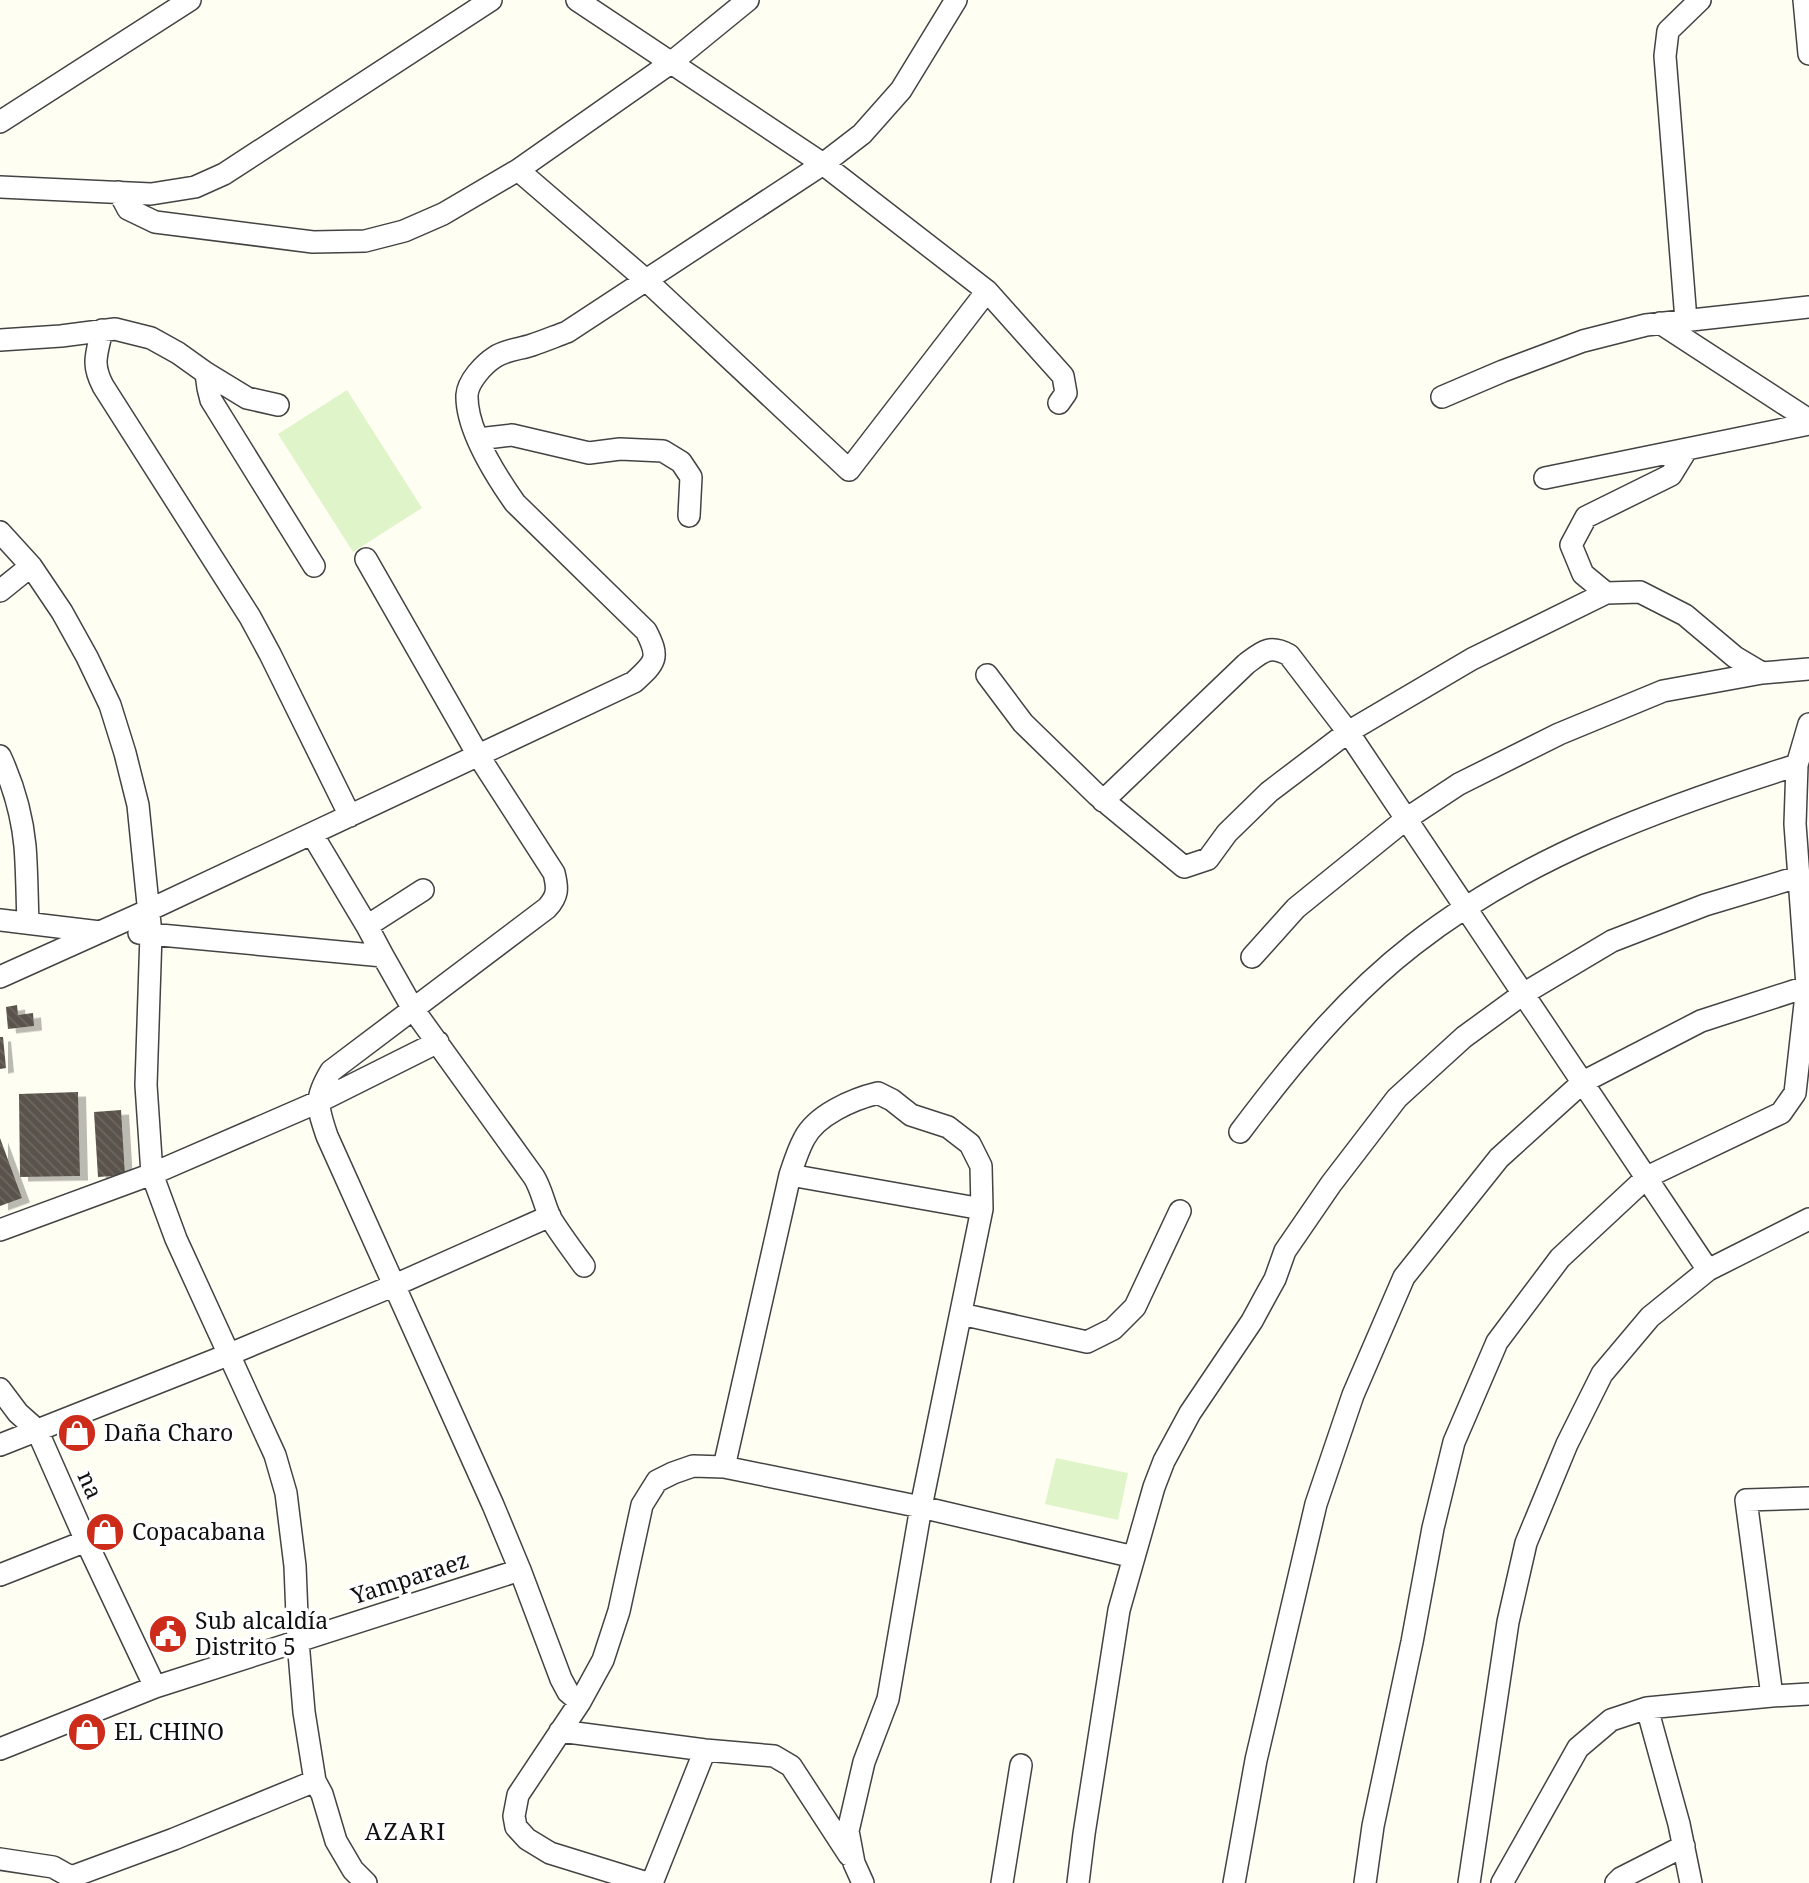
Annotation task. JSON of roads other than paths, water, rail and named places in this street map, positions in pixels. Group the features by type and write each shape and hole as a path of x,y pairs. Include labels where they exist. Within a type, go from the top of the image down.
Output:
{"street":[{"path":"0,122 190,0"},
{"path":"0,187 151,194 195,187 224,174 491,0"},
{"path":"577,0 823,164 987,291 1063,376 1066,393 1059,403"},
{"path":"119,192 128,209 155,222 313,242 365,241 404,231 443,214 518,170 672,62 748,0"},
{"path":"0,977 149,911 634,681 649,668 654,658 654,646 646,631 516,503 499,481 483,453 469,414 467,392 479,371 497,356 567,332 823,164 862,134 901,90 956,0"},
{"path":"1686,320 1665,56 1668,31 1700,0"},
{"path":"1804,0 1809,54"},
{"path":"518,170 647,281 849,470 987,291"},
{"path":"1441,397 1583,341 1646,325 1809,307"},
{"path":"1660,323 1809,422"},
{"path":"0,340 115,329 151,338 247,398 278,405"},
{"path":"102,330 96,362 99,379 250,617 271,654 350,816"},
{"path":"206,373 211,400 314,566"},
{"path":"1545,478 1809,422"},
{"path":"478,439 512,435 589,453 620,449 663,451 681,462 691,477 689,516"},
{"path":"1606,593 1583,574 1571,545 1586,517 1671,475 1687,449"},
{"path":"0,532 31,566 62,612 110,705 125,753 138,805 151,934 146,1084 152,1174 176,1239 275,1455 286,1493 295,1566 304,1713 315,1781 335,1841 353,1870 366,1883"},
{"path":"366,559 478,755 554,873 558,887 556,898 547,908 331,1071 323,1084 318,1102 320,1115 327,1136 493,1505 561,1679 568,1692 580,1702"},
{"path":"0,592 31,566"},
{"path":"987,675 1023,723 1103,801 1184,867 1208,859 1227,833 1269,792 1348,732 1472,659 1606,593 1640,592 1685,615 1735,657 1762,673"},
{"path":"1103,801 1246,664 1262,652 1278,649 1289,655 1348,732 1707,1270"},
{"path":"1252,957 1296,908 1406,820 1459,784 1559,734 1663,691 1762,673 1809,669"},
{"path":"1365,1883 1373,1826 1433,1528 1454,1442 1497,1342 1560,1258 1647,1177 1781,1113 1795,1093 1808,986 1795,824 1797,765 1809,724"},
{"path":"0,756 18,804 25,845 28,923"},
{"path":"1240,1132 1281,1077 1353,999 1412,946 1465,907 1564,852 1636,821 1797,765"},
{"path":"312,834 414,1009 534,1177 550,1216 584,1266"},
{"path":"1078,1883 1119,1610 1154,1487 1164,1461 1191,1413 1252,1321 1275,1279 1285,1251 1331,1184 1397,1098 1464,1037 1523,994 1612,941 1705,905 1798,877"},
{"path":"368,926 423,890"},
{"path":"0,920 101,932 151,934 383,956"},
{"path":"1234,1883 1256,1760 1316,1503 1353,1395 1404,1277 1499,1158 1583,1082 1701,1021 1808,986"},
{"path":"0,1230 152,1174 318,1102 438,1042"},
{"path":"724,1467 790,1175 805,1136 823,1118 859,1098 878,1093 911,1115 948,1127 970,1144 981,1166 982,1209 921,1507 888,1699 864,1762 848,1831 854,1863"},
{"path":"790,1175 982,1209"},
{"path":"961,1314 1087,1342 1113,1329 1135,1307 1180,1211"},
{"path":"0,1445 230,1354 550,1216"},
{"path":"1469,1883 1508,1622 1526,1543 1567,1444 1602,1374 1650,1317 1707,1270 1809,1219"},
{"name":"na","path":"0,1389 18,1413 37,1430 155,1687"},
{"path":"705,1750 650,1883 550,1853 527,1839 516,1827 514,1816 517,1795 580,1702 603,1660 619,1611 642,1505 657,1481 673,1473 693,1466 724,1467 921,1507 1134,1557"},
{"path":"1772,1696 1746,1500 1809,1498"},
{"path":"0,1575 86,1541"},
{"name":"Yamparaez","path":"0,1749 155,1687 520,1570"},
{"path":"1502,1883 1578,1748 1611,1720 1647,1708 1809,1694"},
{"path":"1647,1708 1679,1824 1691,1883"},
{"path":"560,1731 774,1756 791,1766 854,1863 863,1883"},
{"path":"1002,1883 1021,1765"},
{"path":"0,1859 53,1867 72,1880 315,1781"},
{"path":"1616,1883 1684,1846"}],"place":[{"name":"Daña Charo","path":"77,1433"},
{"name":"Copacabana","path":"105,1532"},
{"name":"Sub alcaldía Distrito 5","path":"168,1634"},
{"name":"EL CHINO","path":"87,1732"}],"district":[{"name":"AZARI","path":"406,1832"}]}
